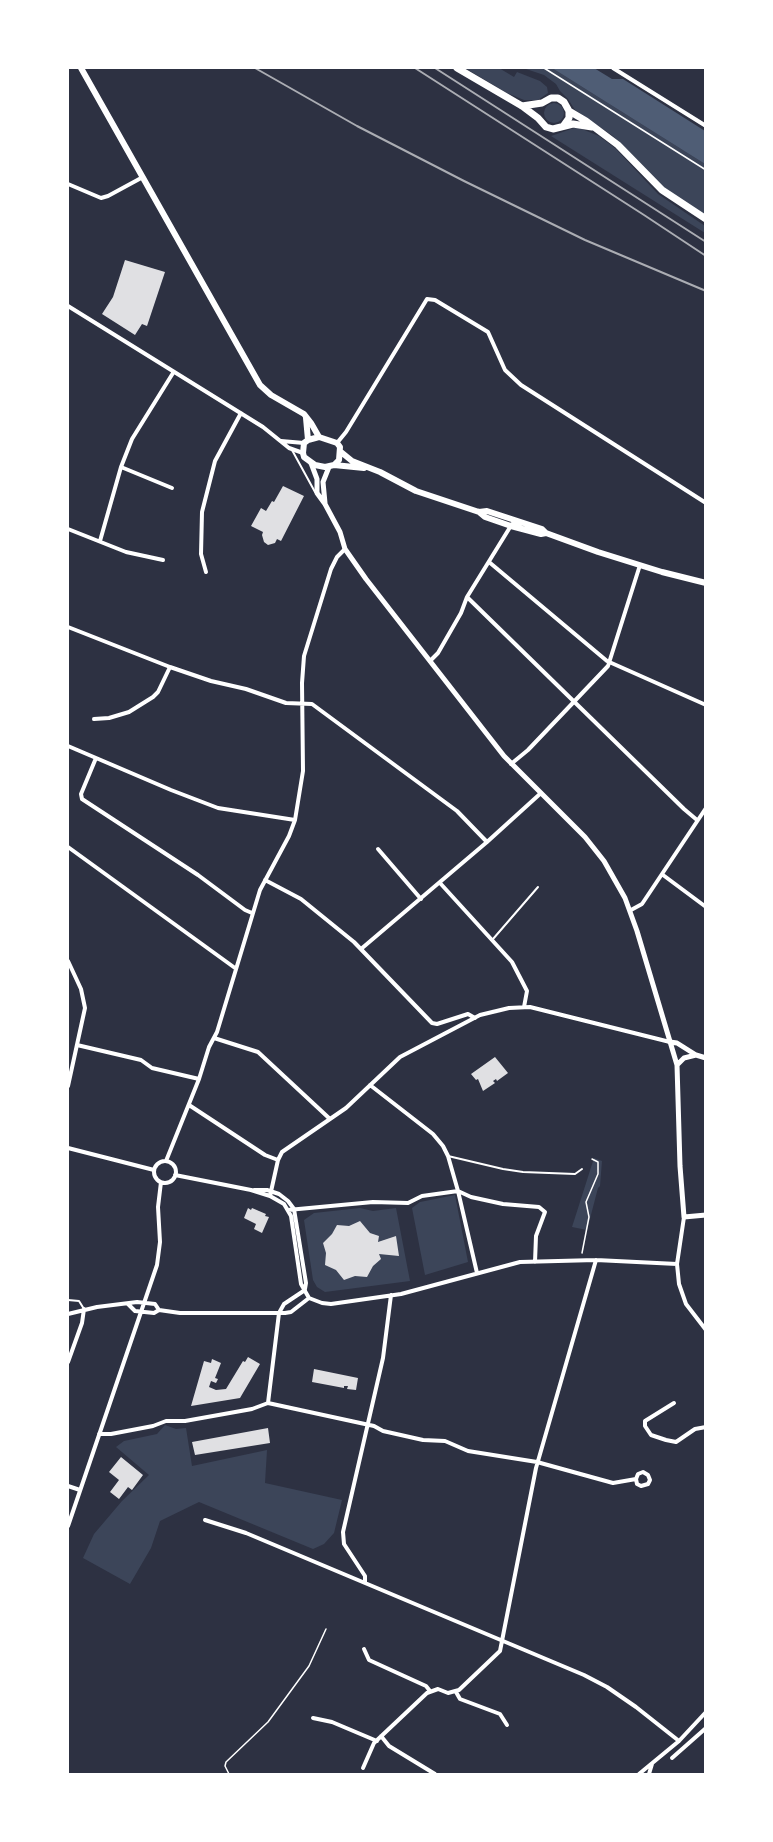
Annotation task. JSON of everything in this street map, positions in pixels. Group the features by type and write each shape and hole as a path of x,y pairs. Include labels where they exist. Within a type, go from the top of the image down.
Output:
{"main road":[{"path":"81,68 260,385 271,395 297,409 306,417 319,437"},
{"path":"457,68 522,106 549,129 573,124 594,128"},
{"path":"522,106 558,98 564,102 569,111 618,146 662,190 705,219"},
{"path":"538,118 538,110 542,103"},
{"path":"564,125 569,111"},
{"path":"306,417 306,441 303,453 311,463 366,468 380,472 406,488 479,512 485,517 511,526 541,534 546,533"},
{"path":"306,441 319,437 337,443 341,452 366,468"},
{"path":"332,466 339,460 341,452"},
{"path":"479,512 487,511 640,565 705,583"}],"street":[{"path":"613,68 705,126"},
{"path":"68,184 101,198 144,176"},
{"path":"337,443 427,299 435,300 488,332 505,370 521,385 705,503"},
{"path":"68,306 241,413 292,450 303,453"},
{"path":"100,542 121,467 132,439 173,373"},
{"path":"206,572 201,554 200,532 211,471 241,413"},
{"path":"281,441 306,441"},
{"path":"311,463 317,480 317,494 340,532 345,549 510,765 577,828 594,849 610,871 631,910 677,1065 684,1217 677,1264 679,1284 686,1304 705,1330"},
{"path":"325,504 323,482 332,466"},
{"path":"121,467 172,488"},
{"path":"430,661 438,653 456,623 467,597 512,524 524,523"},
{"path":"68,529 126,552 163,560"},
{"path":"166,1161 175,1167 175,1175 168,1182 161,1182 154,1170 157,1164 166,1161 189,1105 221,1020 252,913 265,880 289,836 295,819 303,771 302,666 309,634 334,561 345,549"},
{"path":"489,562 610,662 705,705"},
{"path":"510,765 575,702 608,666 640,565"},
{"path":"467,597 697,820"},
{"path":"68,627 170,667 286,703 303,703 320,708 448,804 487,842"},
{"path":"94,719 109,718 129,712 153,697 158,692 170,667"},
{"path":"68,746 218,808 295,819"},
{"path":"96,758 81,794 82,799 195,872 252,913"},
{"path":"361,948 440,883 541,793"},
{"path":"631,910 642,904 705,808"},
{"path":"68,847 236,968"},
{"path":"378,849 421,899"},
{"path":"663,875 705,907"},
{"path":"265,880 301,899 361,948 364,955 432,1023 437,1024 468,1014 475,1018"},
{"path":"440,883 512,962 527,991 524,1007"},
{"path":"68,961 84,1001 84,1017 70,1062 68,1086"},
{"path":"271,1194 278,1160 282,1152 346,1108 400,1057 475,1018 502,1009 524,1007 677,1043 705,1058"},
{"path":"214,1038 258,1052 330,1119"},
{"path":"77,1045 141,1060 152,1068 199,1079"},
{"path":"677,1065 684,1058 696,1055"},
{"path":"369,1085 433,1134 448,1156 477,1273"},
{"path":"189,1105 265,1155 278,1160"},
{"path":"68,1148 154,1170"},
{"path":"175,1175 283,1197 291,1210 306,1283 305,1290 309,1298 322,1303 331,1304 412,1292 511,1263 596,1260 677,1264"},
{"path":"68,1526 159,1253 158,1208 161,1182"},
{"path":"291,1210 373,1202 411,1203 422,1196 458,1191 471,1197 503,1204 543,1209 544,1217 536,1236 535,1262"},
{"path":"461,1204 471,1197"},
{"path":"684,1217 705,1215"},
{"path":"363,1768 377,1740 430,1691 438,1689 448,1693 456,1692 500,1651 537,1462 596,1260"},
{"path":"268,1403 279,1313 284,1304 305,1290"},
{"path":"365,1583 365,1576 344,1544 343,1532 383,1358 391,1295"},
{"path":"128,1304 135,1311 154,1313 159,1310 180,1313 279,1313 291,1312 309,1298"},
{"path":"68,1314 84,1309 136,1302 156,1304 159,1310"},
{"path":"68,1362 82,1323 84,1309"},
{"path":"99,1434 153,1426 166,1421 185,1421 252,1409 268,1403 368,1424 383,1431 423,1440 446,1441 468,1450 537,1462 613,1483 636,1479"},
{"path":"674,1403 645,1421 645,1426 651,1435 676,1442 695,1429 705,1427"},
{"path":"68,1486 80,1490"},
{"path":"205,1520 246,1533 575,1671 607,1687 679,1741"},
{"path":"364,1649 369,1660 426,1686 430,1691"},
{"path":"456,1692 460,1699 500,1714 507,1725"},
{"path":"639,1774 679,1741 705,1712"},
{"path":"313,1718 332,1722 377,1740"},
{"path":"672,1758 705,1728"},
{"path":"381,1736 389,1746 435,1774"},
{"path":"649,1774 653,1763"}],"lane":[{"path":"292,450 317,494"},
{"path":"492,940 537,886"},
{"path":"448,1156 502,1170 574,1174 582,1169"},
{"path":"68,1296 69,1300 79,1301 84,1309"}],"path":[{"path":"544,68 705,170"},
{"path":"582,1253 589,1217 586,1202 598,1177 598,1162 592,1159"},
{"path":"229,1774 225,1766 226,1762 268,1722 309,1666 326,1629"}],"shaded area":[{"path":"465,68 499,68 514,77 517,72 540,81 547,87 548,93 538,100 524,100 507,93"},
{"path":"523,68 552,68 705,164 705,215 664,188 613,136 575,110 556,84 544,75"},
{"path":"552,68 594,68 612,79 623,79 705,131 705,164"},
{"path":"554,103 561,106 564,113 561,120 554,123 547,120 544,113 547,106"},
{"path":"577,127 599,136 616,149 658,194 705,226 705,233 551,136"},
{"path":"594,1158 602,1161 600,1186 587,1230 572,1227"},
{"path":"455,1195 468,1262 425,1275 412,1208 420,1202"},
{"path":"360,1208 373,1211 396,1208 410,1281 325,1292 317,1287 313,1280 304,1220 314,1213"},
{"path":"165,1425 176,1429 186,1428 192,1466 267,1450 265,1483 342,1500 334,1533 324,1544 313,1549 199,1502 160,1521 151,1548 130,1584 83,1558 94,1534 122,1501 149,1475 116,1447 124,1441 157,1434"}],"building":[{"path":"125,260 165,272 147,326 142,324 135,335 102,314 113,297"},
{"path":"283,486 304,496 281,541 277,539 275,543 268,545 264,542 263,532 251,526 261,508 266,511"},
{"path":"495,1057 508,1073 497,1081 496,1079 493,1081 495,1083 483,1091 478,1079 476,1080 471,1074"},
{"path":"248,1208 269,1217 262,1233 254,1229 256,1224 244,1218"},
{"path":"360,1221 370,1233 379,1236 378,1242 396,1236 399,1256 379,1254 381,1259 373,1266 367,1277 355,1276 344,1280 336,1270 325,1265 326,1253 323,1243 337,1225 349,1226"},
{"path":"248,1357 260,1364 240,1398 191,1406 204,1361 211,1363 212,1359 221,1363 215,1378 218,1379 216,1383 211,1381 209,1387 216,1390 226,1389 243,1361 245,1362"},
{"path":"314,1369 358,1378 356,1390 347,1389 348,1386 344,1388 312,1382"},
{"path":"268,1428 270,1443 195,1455 192,1442"},
{"path":"121,1457 143,1475 132,1490 128,1487 119,1499 110,1492 119,1480 109,1472"}],"railway":[{"path":"255,68 357,126 464,181 585,240 706,291"},
{"path":"415,68 706,256"},
{"path":"435,68 706,242"}]}
